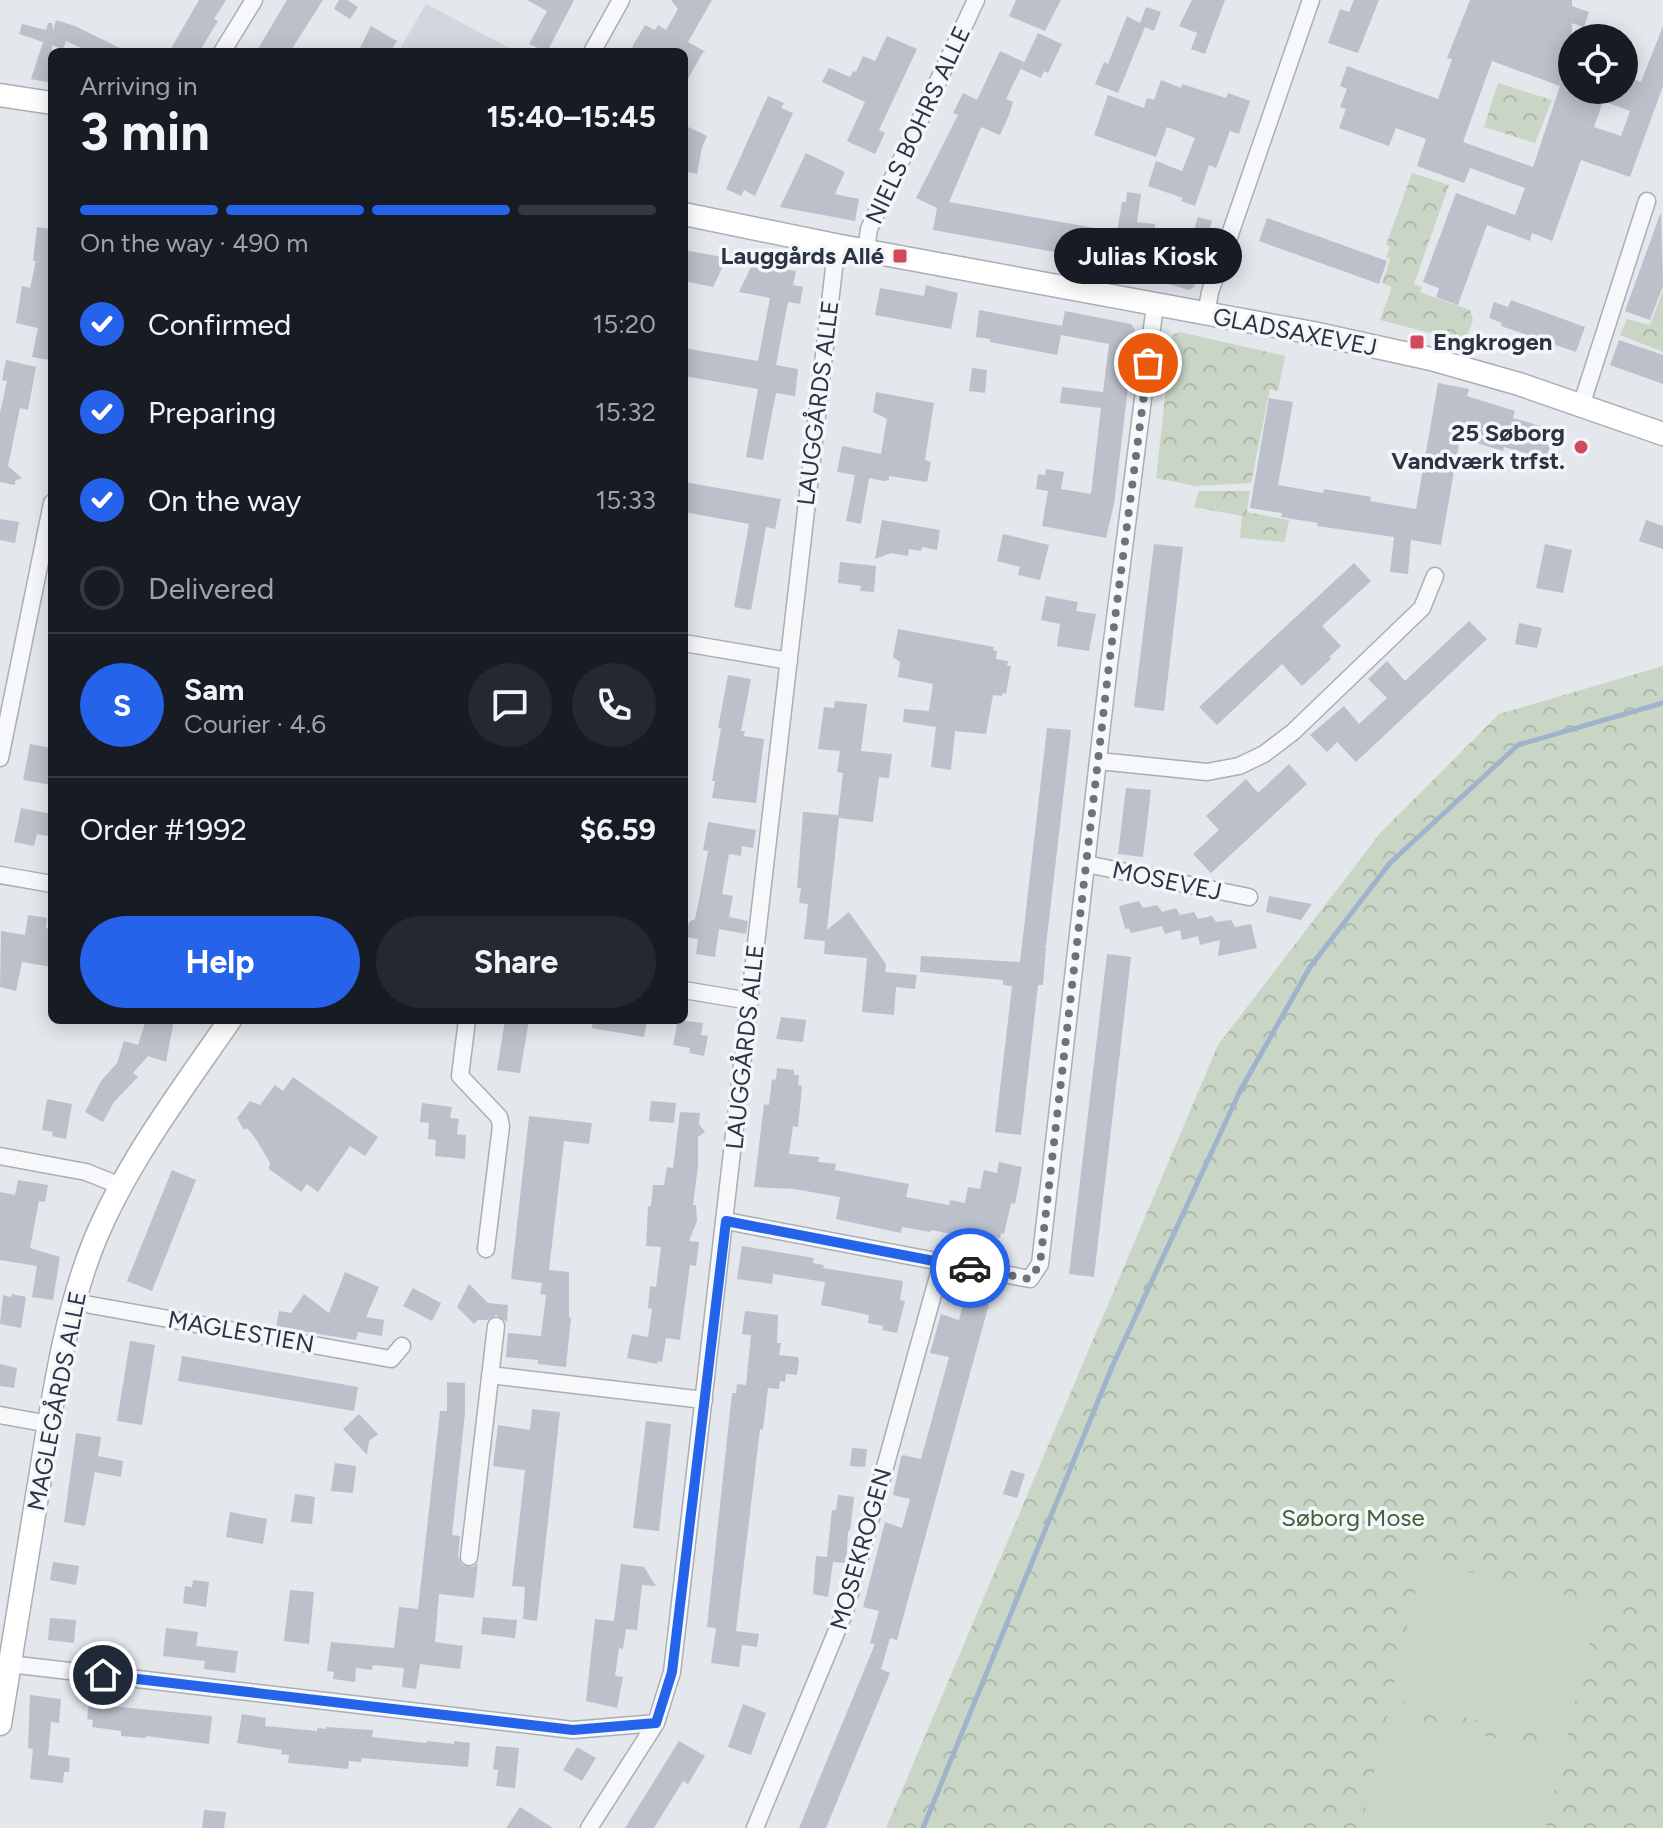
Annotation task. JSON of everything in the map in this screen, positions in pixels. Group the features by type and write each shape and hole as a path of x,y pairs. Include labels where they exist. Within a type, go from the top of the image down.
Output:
{"street":[{"path":"224,48 254,0"},
{"path":"594,48 621,0"},
{"name":"NIELS BOHRS ALLE","path":"866,250 869,229 976,0"},
{"path":"1206,314 1210,292 1311,0"},
{"path":"0,95 48,102"},
{"path":"1581,406 1647,201"},
{"name":"GLADSAXEVEJ","path":"688,215 1313,333 1431,359 1519,384 1663,434"},
{"name":"LAUGGÅRDS ALLE","path":"589,1828 656,1723 672,1672 829,310 840,246"},
{"name":"MOSEVEJ","path":"942,1262 1030,1279 1040,1264 1155,305"},
{"path":"0,758 48,523"},
{"path":"1099,761 1207,772 1239,766 1264,754 1293,732 1422,608 1435,576"},
{"path":"688,644 789,661"},
{"name":"MOSEVEJ","path":"1086,864 1249,897"},
{"path":"0,875 48,883"},
{"path":"688,991 750,1001"},
{"name":"MAGLEGÅRDS ALLE","path":"0,1724 49,1424 74,1302 94,1242 121,1186 166,1113 227,1024"},
{"path":"466,1024 460,1076 499,1117 501,1126 486,1249"},
{"path":"0,1156 86,1172 121,1186"},
{"path":"726,1221 942,1262"},
{"name":"MOSEKROGEN","path":"755,1828 845,1611 942,1262"},
{"name":"MAGLESTIEN","path":"74,1302 391,1359 402,1346"},
{"path":"469,1557 496,1326"},
{"path":"490,1375 704,1400"},
{"path":"0,1415 49,1424"},
{"path":"9,1664 573,1730 656,1723"}],"shaded area":[{"path":"426,4 509,48 400,48"}],"green space":[{"path":"1498,83 1552,100 1535,143 1484,127"},
{"path":"1412,173 1449,185 1414,284 1422,287 1420,292 1470,310 1473,320 1465,342 1380,320 1392,287 1382,283 1390,259 1386,257 1390,247 1386,245"},
{"path":"1663,290 1663,352 1620,335 1627,319 1650,325"},
{"path":"1180,332 1285,356 1278,391 1270,389 1251,483 1195,486 1156,478 1172,335"},
{"path":"1199,491 1250,491 1247,512 1289,520 1285,542 1240,538 1242,516 1194,507"},
{"name":"Søborg Mose","path":"1663,666 1663,1828 886,1828 1218,1045 1381,832 1499,714"},
{"path":"1423,1561 1599,1603 1566,1741 1390,1700"},
{"path":"1388,1713 1563,1754 1546,1828 1361,1828"}],"building":[{"path":"199,0 226,0 214,19 218,21 201,48 171,48"},
{"path":"287,0 323,0 293,48 258,48"},
{"path":"339,0 347,0 358,7 350,19 334,9"},
{"path":"527,0 574,0 549,48 538,48 529,44 547,11"},
{"path":"671,0 712,0 688,42 706,52 703,52 688,79 688,48 632,47 645,25 655,30 658,25 666,30 678,9"},
{"path":"1016,0 1061,0 1045,31 1009,16"},
{"path":"1192,0 1225,0 1205,54 1191,49 1197,33 1179,26"},
{"path":"1354,0 1379,0 1358,53 1328,43 1340,9 1349,12"},
{"path":"1470,0 1572,0 1572,6 1589,12 1585,24 1558,24 1558,85 1492,61 1463,142 1533,167 1558,92 1558,104 1602,104 1594,127 1621,136 1630,111 1611,104 1638,104 1638,81 1641,82 1663,26 1663,86 1630,177 1581,160 1552,241 1532,233 1530,241 1487,225 1458,305 1436,297 1439,288 1423,282 1456,193 1515,215 1525,188 1470,168 1464,183 1417,166 1426,139 1396,128 1389,146 1339,128 1346,109 1340,107 1347,89 1340,86 1347,66 1438,99 1452,59 1447,58"},
{"path":"1146,7 1161,12 1154,31 1145,27 1118,93 1095,84 1104,62 1108,64 1127,16 1140,23"},
{"path":"56,20 120,48 81,48 66,41 63,48 52,45 48,48 48,82 31,79 43,42 19,34 22,24 46,30 48,23 52,23 53,31"},
{"path":"371,26 397,41 393,48 360,48"},
{"path":"1038,33 1062,44 1048,73 1044,71 1041,78 1021,69"},
{"path":"887,36 917,49 879,130 885,133 875,154 847,141 865,102 822,82 829,68 850,77 853,71 856,72 863,56 875,61"},
{"path":"1000,51 1024,62 1006,99 1013,102 1009,115 1000,135 981,127 949,202 1117,232 1122,202 1126,202 1127,192 1141,194 1137,222 1155,224 1154,234 1179,244 1174,259 1199,271 1194,287 1189,290 1147,278 1149,269 933,230 937,208 916,198 958,115 953,113 963,93 977,100"},
{"path":"1161,80 1181,88 1182,84 1226,98 1228,93 1250,101 1239,134 1230,131 1216,168 1209,165 1195,206 1181,201 1183,198 1148,186 1156,161 1182,171 1195,138 1167,127 1156,157 1094,135 1108,95 1144,108 1147,98 1154,100"},
{"path":"768,96 784,103 781,108 793,113 755,196 744,190 741,196 726,189"},
{"path":"688,127 707,136 697,174 688,172"},
{"path":"806,153 845,172 835,194 859,199 855,221 780,207"},
{"path":"1661,212 1663,286 1650,320 1625,311"},
{"path":"1198,217 1212,221 1206,240 1192,236"},
{"path":"1267,218 1387,261 1379,284 1259,241"},
{"path":"37,227 48,228 48,360 32,357 38,328 16,323 22,286 30,288 36,261 33,261"},
{"path":"688,251 727,258 713,287 688,282"},
{"path":"753,263 796,271 793,285 803,287 800,304 788,302 776,365 798,369 795,396 776,393 763,460 746,457 758,389 688,377 688,349 758,361 770,298 739,292"},
{"path":"926,285 958,293 951,329 875,315 880,288 924,296"},
{"path":"1511,300 1585,327 1576,352 1501,326 1502,323 1489,318 1494,302 1508,307"},
{"path":"979,310 1062,326 1065,311 1131,324 1135,330 1114,504 1106,538 1042,526 1048,491 1036,489 1038,474 1045,475 1046,469 1064,472 1061,489 1091,494 1101,408 1060,403 1062,387 1103,392 1109,344 1061,335 1057,355 990,342 990,339 976,337"},
{"path":"1619,340 1663,355 1663,384 1610,365"},
{"path":"6,360 36,367 28,410 20,408 8,466 22,478 15,481 15,485 0,482 0,413 7,381 2,380"},
{"path":"972,368 987,370 985,393 969,391"},
{"path":"1438,383 1469,389 1467,396 1515,411 1513,418 1555,430 1546,459 1504,447 1503,451 1460,438 1441,545 1411,540 1408,574 1390,572 1394,537 1317,526 1318,523 1281,517 1282,513 1250,508 1269,398 1293,402 1278,485 1371,497 1370,501 1416,509"},
{"path":"876,392 934,403 925,460 931,462 927,482 889,476 889,480 884,481 869,478 861,524 846,521 855,475 837,472 842,446 881,454 887,419 873,412"},
{"path":"688,483 781,499 775,529 766,527 751,610 734,607 749,524 688,513"},
{"path":"0,519 19,522 15,543 0,540"},
{"path":"882,520 940,530 937,550 922,547 921,551 909,549 908,556 891,553 875,559"},
{"path":"1646,520 1663,526 1663,549 1639,541"},
{"path":"1003,534 1049,545 1040,580 1018,575 1020,567 997,561"},
{"path":"1154,544 1183,547 1164,711 1134,707"},
{"path":"1545,544 1572,550 1563,593 1536,588"},
{"path":"840,562 876,566 874,592 860,591 861,586 838,583"},
{"path":"1354,563 1371,581 1322,626 1341,646 1329,657 1331,659 1302,686 1282,664 1217,725 1199,707"},
{"path":"1046,596 1078,602 1076,611 1096,614 1089,651 1057,646 1060,624 1041,620"},
{"path":"1469,621 1487,639 1356,762 1337,742 1327,752 1310,735 1344,706 1359,724 1387,698 1368,679 1387,661 1405,681"},
{"path":"1519,623 1542,628 1537,648 1515,644"},
{"path":"898,629 994,647 996,659 1008,661 1007,666 1011,666 1006,694 993,695 986,734 955,731 951,770 931,767 936,727 903,722 904,709 929,711 933,684 898,677 900,662 893,657"},
{"path":"728,675 751,679 741,731 745,731 744,736 764,739 756,803 712,798 721,729 718,728"},
{"path":"835,701 867,704 861,751 892,754 889,778 879,777 873,822 839,818 827,930 849,912 886,964 885,972 917,975 915,989 896,987 894,1015 862,1012 867,958 824,954 825,941 804,939 808,904 799,903 801,888 797,888 803,812 838,815 843,773 837,772 840,751 818,749 824,707 834,708"},
{"path":"1047,728 1071,730 1046,946 1043,947 1046,947 1043,985 1038,985 1021,1135 995,1132 1012,986 1003,985 1003,980 920,972 921,956 1020,962"},
{"path":"30,744 48,747 48,784 23,780"},
{"path":"1289,764 1307,784 1211,873 1193,854 1219,830 1206,816 1246,779 1258,793"},
{"path":"1126,788 1151,790 1143,857 1118,854"},
{"path":"21,808 48,813 48,836 37,834 34,846 14,842"},
{"path":"708,822 756,830 753,848 742,846 741,856 729,854 722,894 733,896 729,917 748,921 746,934 719,929 715,957 696,954 698,939 688,937 689,922 695,919 708,851 703,850"},
{"path":"1269,896 1312,904 1301,920 1266,912"},
{"path":"1139,901 1143,908 1157,905 1162,912 1176,908 1180,915 1194,912 1198,919 1212,916 1216,922 1231,920 1235,927 1251,924 1257,948 1218,956 1220,940 1200,945 1198,936 1182,940 1180,930 1165,934 1162,926 1131,933 1129,928 1125,929 1119,906"},
{"path":"28,915 47,918 48,966 22,962 16,991 0,987 1,931 25,935"},
{"path":"1107,954 1131,957 1094,1277 1069,1274"},
{"path":"781,1017 806,1020 803,1042 776,1039"},
{"path":"703,1023 701,1035 708,1036 704,1056 689,1053 690,1048 673,1045 677,1024"},
{"path":"145,1024 173,1024 166,1062 148,1056 133,1073 138,1077 114,1102 103,1122 85,1112 101,1081 117,1063 124,1041 138,1045"},
{"path":"504,1024 528,1024 520,1073 497,1070"},
{"path":"592,1024 646,1024 644,1037 592,1028"},
{"path":"777,1068 794,1070 794,1075 799,1075 798,1085 802,1086 798,1127 793,1126 789,1154 819,1157 818,1162 836,1164 835,1170 909,1184 906,1197 949,1205 950,1200 965,1203 968,1187 980,1189 984,1170 997,1173 999,1162 1022,1167 1015,1204 1011,1203 1004,1234 1001,1233 1000,1238 968,1232 967,1237 902,1227 901,1233 836,1219 840,1197 794,1189 754,1187 764,1104 769,1105 772,1079 776,1080"},
{"path":"293,1077 378,1137 365,1156 350,1146 318,1192 307,1184 301,1192 269,1169 270,1163 256,1139 247,1128 244,1130 237,1118 250,1101 260,1105 275,1085 283,1091"},
{"path":"47,1099 72,1104 66,1139 42,1130"},
{"path":"651,1101 676,1103 674,1123 649,1121"},
{"path":"422,1103 452,1107 450,1118 459,1119 457,1134 466,1135 465,1159 435,1156 436,1140 428,1139 429,1123 420,1122"},
{"path":"680,1112 700,1113 699,1124 705,1132 698,1137 693,1205 696,1205 697,1221 689,1241 699,1242 696,1266 690,1265 680,1340 666,1338 662,1362 658,1361 657,1364 627,1358 632,1334 648,1337 652,1309 648,1308 650,1286 656,1287 661,1247 646,1246 648,1207 651,1205 653,1185 664,1185 667,1167 673,1168"},
{"path":"529,1116 592,1123 589,1144 564,1141 549,1270 569,1272 571,1318 566,1367 506,1357 508,1333 541,1336 546,1295 540,1294 542,1283 511,1279"},
{"path":"172,1170 196,1180 152,1291 127,1281"},
{"path":"18,1180 48,1185 45,1202 39,1201 30,1248 60,1257 53,1300 32,1297 37,1266 0,1260 0,1192 15,1195"},
{"path":"742,1246 814,1258 813,1263 824,1265 823,1268 903,1281 900,1300 905,1301 897,1333 868,1323 869,1315 821,1305 825,1282 773,1274 772,1284 737,1279"},
{"path":"345,1272 379,1287 366,1317 384,1320 382,1336 358,1332 356,1340 276,1327 279,1311 291,1313 304,1294 329,1313"},
{"path":"469,1284 488,1303 508,1305 507,1322 496,1315 474,1324 457,1307"},
{"path":"413,1288 441,1303 432,1321 403,1306"},
{"path":"12,1294 26,1297 21,1328 0,1324 3,1295 11,1297"},
{"path":"965,1297 989,1304 897,1640 890,1638 881,1669 890,1673 826,1828 799,1828 875,1644 870,1643 879,1611 863,1607 885,1522 902,1528 910,1499 893,1495 901,1457 921,1459 949,1357 930,1353 941,1314 959,1320"},
{"path":"745,1311 778,1315 779,1355 798,1357 799,1362 797,1375 786,1374 785,1382 780,1381 779,1389 768,1388 763,1430 760,1429 736,1631 759,1634 757,1647 742,1645 739,1667 711,1663 716,1628 707,1627 732,1393 736,1393 737,1384 746,1385 751,1335 742,1334"},
{"path":"130,1341 155,1345 142,1425 117,1421"},
{"path":"182,1356 358,1387 354,1411 178,1381"},
{"path":"0,1364 17,1368 14,1388 0,1386"},
{"path":"447,1382 465,1383 465,1413 452,1535 460,1536 458,1556 462,1565 473,1567 478,1563 474,1598 439,1594 435,1642 463,1646 460,1669 420,1664 416,1689 402,1687 404,1668 373,1665 372,1670 356,1668 355,1682 333,1679 334,1672 327,1671 331,1642 394,1648 399,1607 418,1609 440,1411 447,1411"},
{"path":"532,1409 560,1412 537,1621 523,1619 525,1587 512,1586 525,1470 493,1466 498,1425 530,1430"},
{"path":"359,1414 378,1434 369,1441 367,1455 343,1429"},
{"path":"646,1421 671,1424 659,1531 633,1528"},
{"path":"76,1433 101,1437 98,1456 123,1461 121,1477 95,1472 85,1526 64,1522"},
{"path":"852,1448 867,1449 865,1467 850,1466"},
{"path":"335,1463 356,1466 353,1493 331,1491"},
{"path":"1011,1470 1025,1474 1017,1498 1003,1494"},
{"path":"295,1494 315,1497 312,1524 291,1522"},
{"path":"838,1495 854,1497 846,1563 833,1562 828,1597 813,1594 816,1556 827,1557 832,1510 836,1510"},
{"path":"230,1512 267,1519 263,1544 226,1537"},
{"path":"53,1562 79,1566 76,1585 50,1580"},
{"path":"621,1564 644,1567 656,1586 642,1585 637,1630 626,1629 623,1649 619,1648 615,1676 623,1677 617,1708 586,1701 595,1619 614,1621"},
{"path":"193,1580 209,1582 206,1607 183,1603 185,1586 192,1587"},
{"path":"290,1590 314,1592 309,1644 284,1641"},
{"path":"483,1617 517,1620 515,1638 481,1634"},
{"path":"50,1618 76,1620 74,1643 48,1640"},
{"path":"166,1628 198,1632 196,1646 238,1651 235,1673 204,1669 205,1661 163,1656"},
{"path":"30,1695 61,1699 59,1723 51,1722 48,1755 70,1758 69,1772 64,1772 63,1783 30,1779 33,1749 28,1748"},
{"path":"89,1704 212,1716 209,1744 121,1736 121,1731 92,1727 93,1720 87,1719"},
{"path":"743,1704 766,1713 751,1755 728,1747"},
{"path":"242,1714 266,1718 265,1726 317,1731 317,1728 326,1727 373,1730 372,1737 426,1743 470,1743 468,1767 362,1758 361,1762 349,1761 348,1769 288,1763 289,1755 281,1754 282,1750 237,1743"},
{"path":"679,1741 705,1756 688,1784 683,1781 654,1828 625,1828"},
{"path":"496,1746 519,1748 515,1788 496,1786 498,1770 493,1769"},
{"path":"577,1747 596,1758 582,1781 563,1770"},
{"path":"520,1807 553,1828 506,1828"},
{"path":"204,1810 226,1812 224,1828 202,1828"}],"waterway":[{"path":"923,1828 1112,1367 1240,1091 1310,967 1390,863 1518,745 1663,703"}],"way so far":[{"path":"970,1268 1030,1279 1040,1264 1109,665 1148,363"}],"place":[{"name":"Lauggårds Allé","path":"900,256"},
{"name":"Engkrogen","path":"1417,342"},
{"name":"Julias Kiosk","path":"1148,363"},
{"name":"25 Søborg Vandværk trfst.","path":"1581,447"}],"route":[{"path":"103,1675 573,1730 656,1723 672,1672 726,1221 970,1268"}]}
